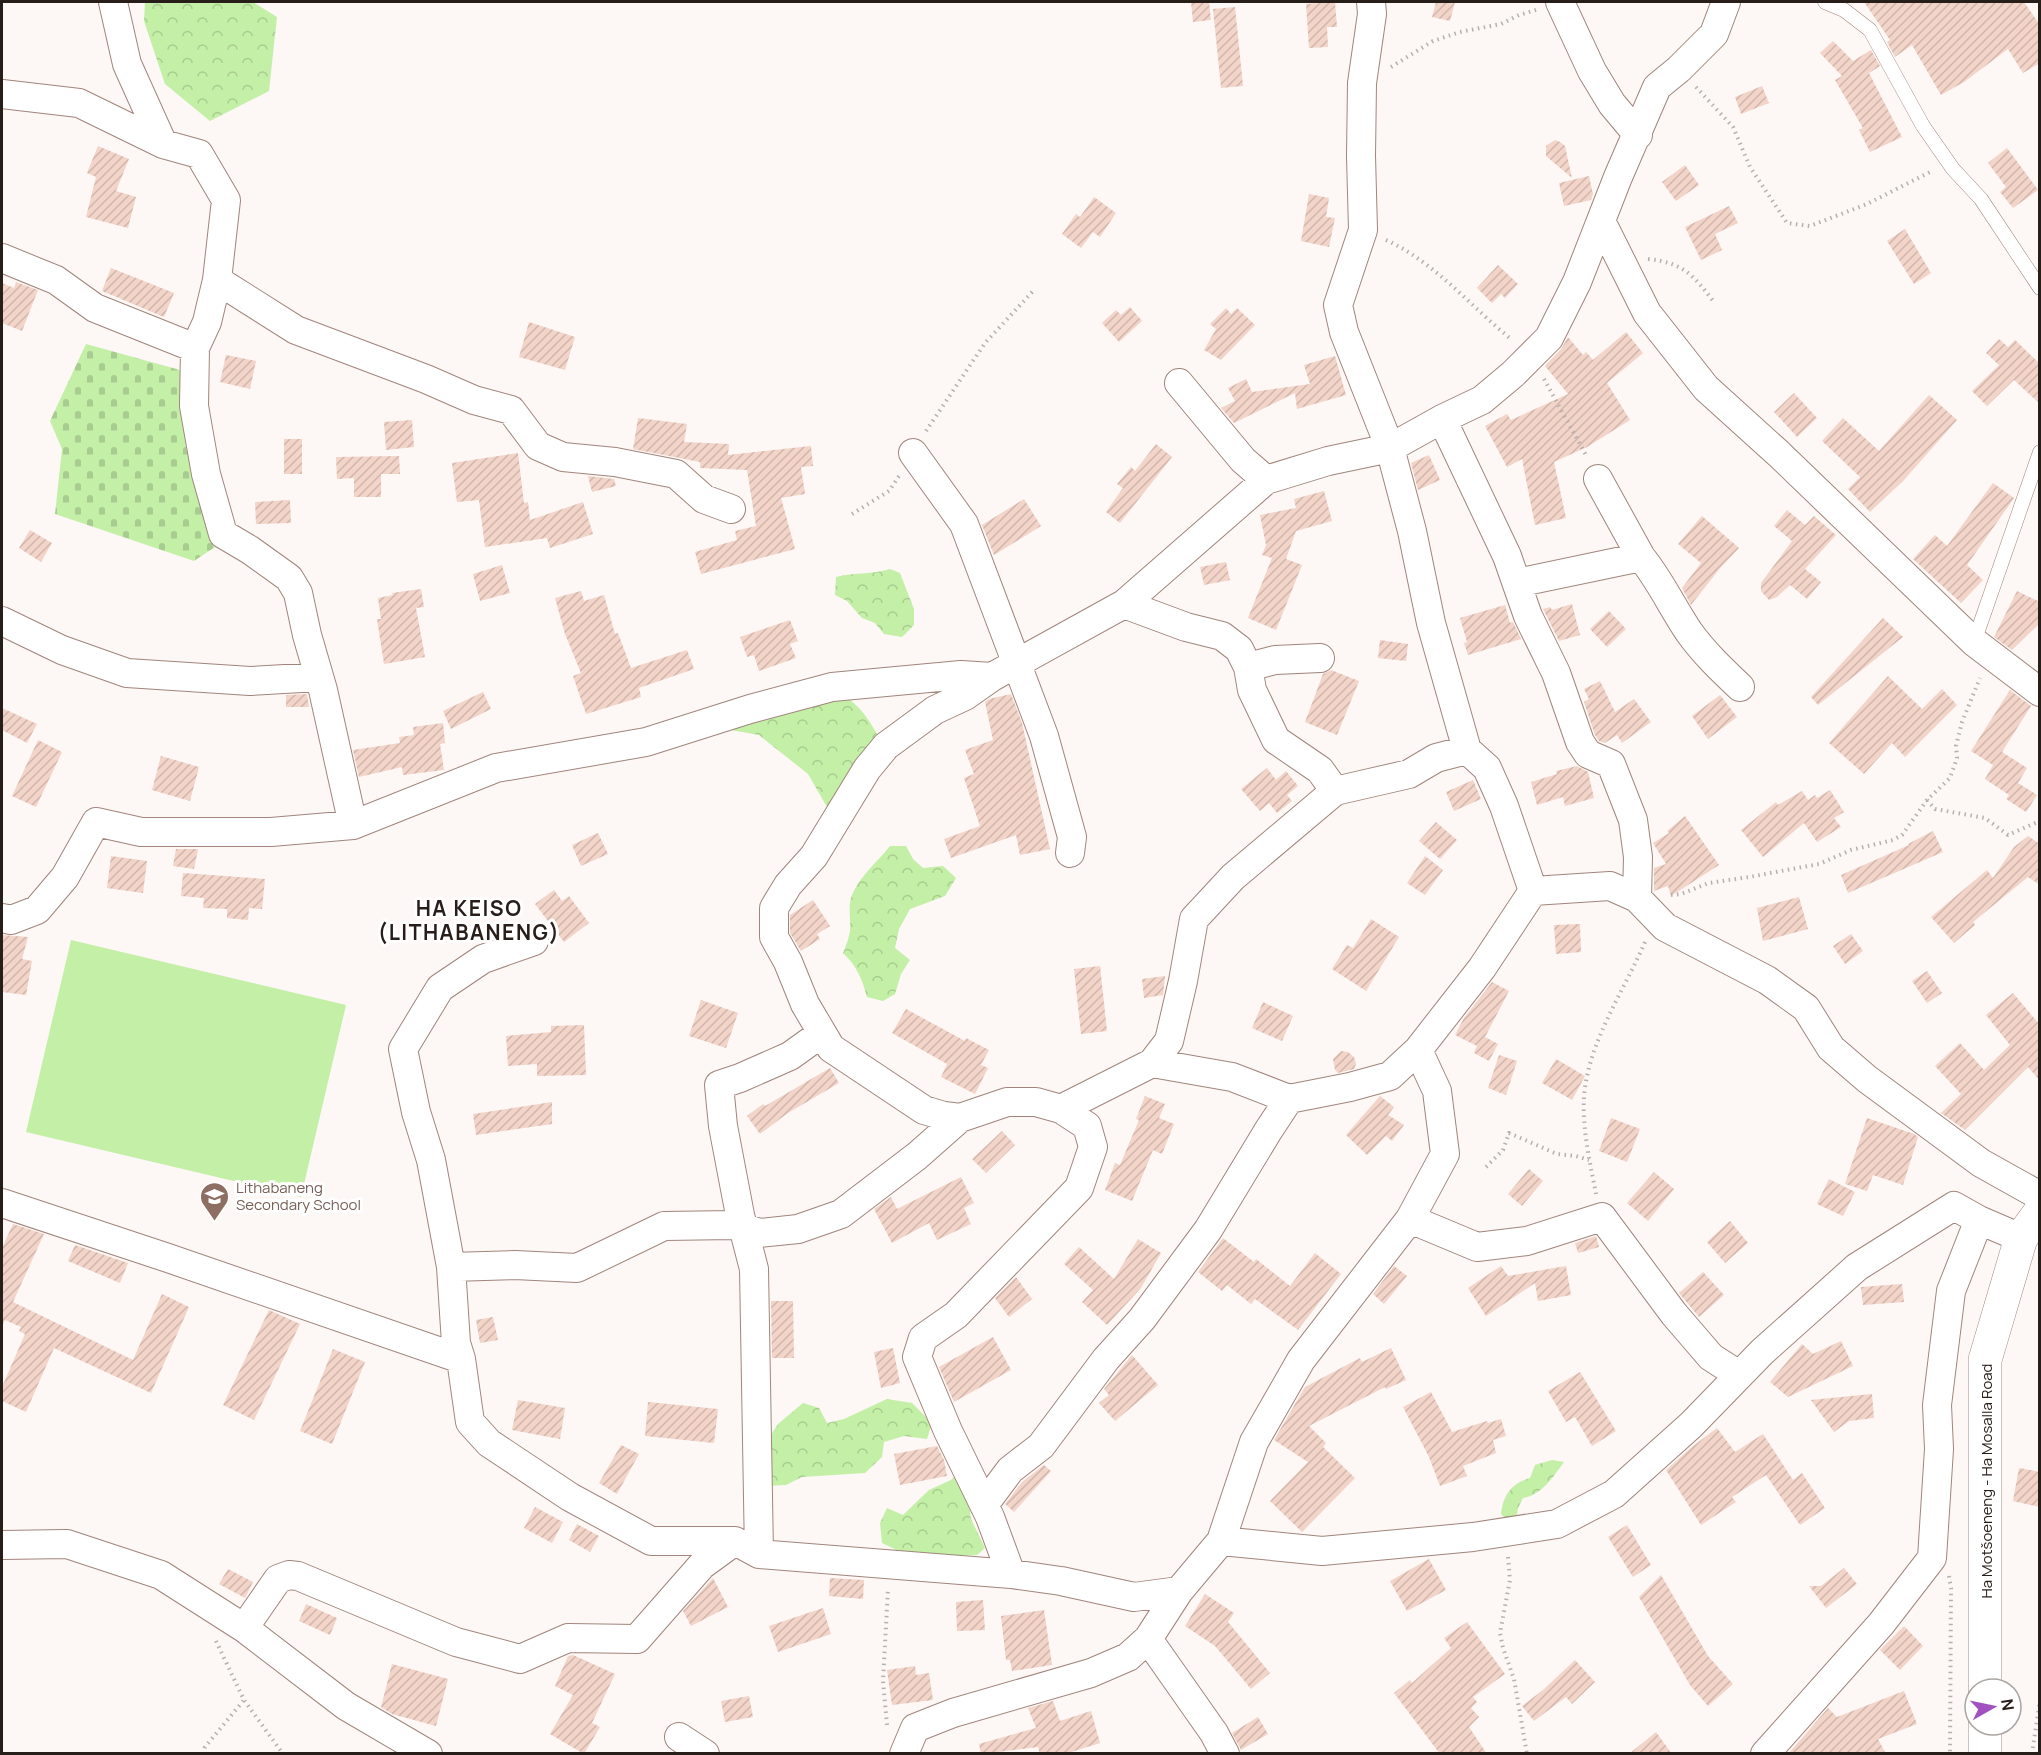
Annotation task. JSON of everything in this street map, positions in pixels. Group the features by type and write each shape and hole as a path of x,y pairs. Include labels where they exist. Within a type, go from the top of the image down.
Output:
{"main road":[{"name":"Ha Motšoeneng - Ha Mosalla Road","path":"1985,1677 1986,1360 2020,1238 2040,1212"},
{"path":"1985,1737 1985,1754"}],"street":[{"path":"111,2 127,64 163,144"},
{"path":"1371,2 1372,14 1362,83 1363,230 1338,305 1344,332 1390,448 1412,531 1434,633 1467,750 1487,768 1504,806 1533,891"},
{"path":"960,1118 924,1110 831,1048 805,1004 774,937 774,908 788,885 814,856 867,769 886,746 935,710 964,696 992,676 1124,604 1266,480 1328,461 1390,448 1482,400 1513,374 1549,338 1577,282 1602,223 1618,177 1657,87 1714,34 1726,2"},
{"path":"1561,3 1592,71 1612,104 1638,135"},
{"path":"2,93 79,104 163,144 199,154 226,200 217,280 207,322 195,348 194,406 198,438 223,534 250,550 289,579 298,593 353,825"},
{"path":"1602,223 1647,313 1706,388 1779,454 1981,647 2040,692"},
{"path":"2,258 56,280 95,308 195,348"},
{"path":"217,280 296,330 426,379 474,400 511,410 538,446 563,457 615,462 676,474 704,499 731,509"},
{"path":"1179,382 1236,452 1266,480"},
{"path":"1442,419 1507,556 1528,616 1556,673 1580,742 1588,754 1611,764 1632,820 1638,857 1637,898"},
{"path":"913,453 964,524 1044,736 1072,837 1070,853"},
{"path":"1598,479 1641,557 1652,569 1689,632 1712,660 1740,687"},
{"path":"1516,583 1641,557"},
{"path":"1124,604 1186,627 1222,636 1239,649 1248,667 1252,690 1276,740 1320,770 1335,790"},
{"path":"2,621 62,650 127,673 250,681 319,677"},
{"path":"1248,667 1275,660 1320,658"},
{"path":"2,918 11,920 37,910 65,877 96,822 141,832 271,832 353,825 496,768 646,742 750,709 832,687 961,675 992,676"},
{"path":"1061,1109 1152,1063 1169,1041 1194,919 1233,877 1335,790 1409,774 1436,758 1467,750"},
{"path":"1533,891 1610,886 1637,898 1665,927 1767,980 1806,1008 1831,1048 1867,1079 1981,1163 2040,1196"},
{"path":"1152,1063 1232,1077 1290,1099 1390,1076 1418,1050 1482,968 1533,891"},
{"path":"534,941 483,959 440,988 404,1049 416,1112 431,1160 451,1267 456,1343 461,1359 470,1422 489,1443 570,1497 651,1540 747,1547 889,1565 1061,1581 1134,1598 1179,1591"},
{"path":"747,1547 754,1269 743,1228 723,1125 719,1085 789,1056 822,1032"},
{"path":"904,1754 915,1728 953,1713 1091,1673 1128,1657 1148,1639 1179,1591 1221,1541 1254,1442 1295,1370 1410,1219 1445,1154 1437,1091 1418,1050"},
{"path":"984,1505 1010,1470 1041,1446 1106,1359 1142,1319 1208,1230 1290,1099"},
{"path":"451,1267 515,1265 577,1268 664,1226 733,1225 760,1233 798,1229 841,1214 917,1156 960,1118 1007,1102 1036,1102 1061,1109 1087,1126 1093,1148 1079,1188 956,1315 923,1338 917,1358 948,1431 984,1505 1011,1575"},
{"path":"2,1203 461,1359"},
{"path":"1221,1541 1322,1551 1493,1534 1557,1524 1614,1494 1690,1425 1762,1352 1857,1267 1954,1206 2020,1238"},
{"path":"1410,1219 1477,1247 1527,1241 1602,1217 1674,1314 1711,1357 1739,1375"},
{"path":"1765,1754 1881,1624 1932,1558 1939,1449 1936,1405 1951,1291 1979,1220"},
{"path":"2,1545 67,1544 161,1575 244,1628 346,1706 428,1754"},
{"path":"244,1628 278,1578 289,1575 298,1576 456,1642 520,1659 568,1638 637,1639 702,1565 747,1547"},
{"path":"1148,1639 1214,1733 1225,1754"},
{"path":"679,1737 705,1754"}],"lane":[{"path":"1825,2 1844,10 1870,30 1923,126 1948,163 1982,199 2040,288"},
{"path":"1981,647 2040,452"}],"path":[{"path":"1362,83 1433,41 1460,32 1501,24 1519,15 1561,3"},
{"path":"1679,69 1733,127 1750,167 1787,223 1810,226 1878,199 1948,163"},
{"path":"1363,230 1399,246 1431,267 1499,330 1532,356 1598,479"},
{"path":"1620,259 1645,258 1666,261 1686,270 1698,280 1714,302"},
{"path":"852,514 889,491 941,407 985,343 1035,289"},
{"path":"1637,898 1649,899 1681,894 1709,883 1819,864 1851,850 1893,840 1902,835 1927,800 1950,778 1957,758 1956,746 1981,647"},
{"path":"1927,800 1935,810 1985,818 2008,835 2040,821"},
{"path":"1602,1217 1590,1161 1584,1096 1595,1048 1616,999 1650,930 1665,927"},
{"path":"1486,1167 1503,1150 1509,1133 1557,1154 1576,1156 1590,1161"},
{"path":"1493,1534 1508,1553 1510,1580 1500,1633 1514,1679 1527,1754"},
{"path":"1933,1549 1945,1553 1951,1588 1950,1754"},
{"path":"887,1730 883,1681 889,1565"},
{"path":"215,1638 244,1700 283,1754"},
{"path":"203,1754 205,1747 244,1700"},
{"path":"2031,1754 2040,1700"}],"green space":[{"path":"145,2 253,2 277,17 269,91 210,121 165,84 144,21"},
{"path":"86,344 180,370 186,448 209,530 221,543 194,561 55,514 62,449 50,421"},
{"path":"890,569 900,573 914,609 914,625 902,637 884,634 875,623 862,618 847,601 835,595 836,577"},
{"path":"843,695 863,712 877,734 874,750 827,807 808,774 759,735 731,730 738,722"},
{"path":"890,846 906,846 913,859 923,868 943,866 956,878 945,896 910,909 899,929 895,948 910,960 901,974 895,994 883,1001 867,997 858,973 843,953 850,934 850,902 854,890"},
{"path":"71,940 346,1005 301,1197 26,1132"},
{"path":"887,1399 912,1403 932,1423 927,1439 904,1436 884,1442 882,1457 865,1473 802,1477 786,1485 765,1486 763,1447 778,1424 803,1403 819,1408 827,1423 844,1419"},
{"path":"1552,1460 1564,1462 1541,1489 1523,1498 1518,1508 1516,1521 1508,1521 1501,1514 1509,1491 1518,1483 1530,1478 1535,1465"},
{"path":"959,1472 968,1497 971,1519 985,1548 977,1555 927,1557 905,1554 882,1543 880,1523 887,1508 903,1515 929,1490 951,1480"}],"building":[{"path":"1191,2 1209,2 1211,20 1193,22"},
{"path":"1335,2 1337,27 1327,27 1328,47 1309,48 1306,4"},
{"path":"1436,2 1455,2 1450,21 1432,17"},
{"path":"1864,2 2024,2 2040,25 2040,63 2023,73 2008,49 1964,82 1941,95 1912,45 1895,57 1887,42 1890,40"},
{"path":"1235,7 1243,86 1221,88 1213,9"},
{"path":"1833,41 1853,61 1871,50 1880,66 1869,73 1902,137 1870,152 1859,130 1863,128 1835,80 1842,76 1820,53"},
{"path":"1762,86 1769,103 1741,114 1735,97"},
{"path":"1555,140 1565,146 1572,178 1546,156 1546,146"},
{"path":"98,146 129,159 116,191 136,197 128,228 86,217 96,177 87,173"},
{"path":"2007,148 2038,190 2013,208 2000,192 2006,187 1988,163"},
{"path":"1685,165 1699,185 1676,201 1662,182"},
{"path":"1589,176 1593,194 1591,200 1564,206 1559,183"},
{"path":"1309,194 1329,198 1326,217 1335,218 1329,247 1301,241"},
{"path":"1094,197 1116,213 1100,237 1093,232 1081,248 1062,234 1076,214 1080,217"},
{"path":"1729,206 1738,223 1715,234 1722,250 1701,260 1685,227"},
{"path":"1905,229 1931,273 1914,284 1887,241"},
{"path":"1498,265 1518,284 1505,298 1501,294 1492,303 1477,288"},
{"path":"111,268 174,293 164,317 102,291"},
{"path":"16,282 38,290 22,331 2,323 2,283 14,288"},
{"path":"1130,307 1142,321 1119,342 1102,323 1116,310 1121,315"},
{"path":"1226,308 1231,314 1237,308 1255,325 1221,360 1204,350 1216,329 1210,324"},
{"path":"529,322 575,337 565,370 519,357"},
{"path":"1626,332 1643,353 1607,383 1630,420 1587,447 1554,462 1566,518 1535,525 1522,459 1507,467 1485,426 1507,414 1511,420 1568,394 1545,366 1561,349 1568,337 1583,355 1586,352 1593,360"},
{"path":"1999,339 2008,347 2015,340 2040,364 2040,404 2014,380 1987,406 1972,391 1999,365 1986,353"},
{"path":"226,355 256,361 250,389 220,382"},
{"path":"1335,356 1346,395 1297,409 1295,393 1234,423 1221,408 1235,401 1228,388 1246,379 1252,392 1310,384 1304,365"},
{"path":"1794,393 1817,418 1797,437 1774,412"},
{"path":"1929,395 1957,420 1903,481 1870,512 1848,489 1860,477 1822,441 1843,418 1879,451"},
{"path":"638,418 687,424 684,442 729,444 728,455 811,446 813,466 801,467 805,494 781,498 795,549 701,574 695,552 737,540 735,531 756,526 747,470 700,468 700,462 633,449"},
{"path":"412,420 414,447 386,450 384,422"},
{"path":"284,439 302,439 302,474 284,474"},
{"path":"1156,444 1172,457 1120,523 1106,512 1123,488 1117,484 1131,467 1135,471"},
{"path":"518,453 524,503 528,502 530,520 583,502 593,534 550,548 547,538 485,547 479,500 457,502 452,463"},
{"path":"1429,455 1440,480 1418,490 1411,463"},
{"path":"399,456 400,474 381,474 381,497 354,497 354,478 337,479 336,457"},
{"path":"588,476 614,479 616,486 592,492"},
{"path":"1993,483 2014,498 1967,565 1983,580 1961,603 1913,559 1935,535 1947,546"},
{"path":"1324,491 1332,521 1296,531 1286,559 1302,565 1276,630 1248,618 1272,558 1262,555 1266,545 1260,515 1296,508 1294,499"},
{"path":"1024,499 1041,526 994,555 982,525"},
{"path":"290,500 291,523 256,524 255,502"},
{"path":"1787,510 1805,525 1814,516 1836,535 1805,569 1821,582 1807,599 1790,585 1777,597 1769,600 1761,591 1761,583 1792,541 1774,526"},
{"path":"1702,516 1739,548 1691,605 1682,588 1701,563 1678,544"},
{"path":"30,530 52,543 41,562 19,548"},
{"path":"1226,562 1230,580 1204,585 1200,567"},
{"path":"502,565 510,593 480,601 473,574"},
{"path":"421,589 424,607 416,608 425,657 384,664 377,619 381,619 378,598 393,595 392,593"},
{"path":"581,591 584,601 604,595 615,634 618,633 631,668 687,650 694,669 639,688 641,697 586,714 573,676 581,673 565,634 555,598"},
{"path":"2017,591 2040,602 2040,623 2012,650 1994,637"},
{"path":"1572,604 1580,635 1559,641 1543,609 1550,607 1552,610"},
{"path":"1505,605 1510,623 1513,622 1521,639 1468,655 1460,618"},
{"path":"1609,611 1626,629 1607,647 1590,629"},
{"path":"1883,618 1903,637 1818,705 1811,697"},
{"path":"790,620 798,641 790,644 796,658 759,671 754,655 747,657 740,637"},
{"path":"1380,640 1408,644 1406,661 1378,658"},
{"path":"1331,670 1359,681 1337,735 1305,722 1323,674"},
{"path":"1888,676 1922,709 1942,689 1957,705 1905,757 1892,743 1864,774 1829,743"},
{"path":"1600,681 1615,712 1634,699 1651,722 1622,743 1617,735 1605,743 1599,741 1595,735 1584,702 1589,699 1584,689"},
{"path":"2010,690 2031,706 2002,752 2027,768 2018,783 2037,795 2026,812 2006,799 2009,795 1985,779 1993,765 1971,751"},
{"path":"483,692 491,709 451,729 443,711"},
{"path":"307,694 309,707 286,707 286,695"},
{"path":"1011,694 1022,723 1050,849 1020,855 1016,835 951,858 944,839 980,826 964,778 974,774 965,750 993,740 985,702"},
{"path":"1720,695 1737,717 1708,739 1692,716"},
{"path":"2,708 37,724 27,743 2,730"},
{"path":"443,723 445,743 440,744 444,770 403,775 402,767 359,777 353,750 400,743 399,737 414,735 413,727"},
{"path":"38,740 62,752 36,807 12,796"},
{"path":"161,756 199,767 190,801 152,790"},
{"path":"1577,766 1588,772 1594,798 1565,806 1563,797 1537,805 1531,782 1557,774 1556,771"},
{"path":"1267,768 1276,780 1286,771 1298,786 1287,795 1292,801 1277,813 1269,803 1260,811 1241,789"},
{"path":"1473,780 1481,799 1454,811 1446,792"},
{"path":"1830,790 1844,812 1834,818 1841,827 1817,842 1804,823 1763,857 1741,830 1776,802 1778,805 1802,791 1808,800 1815,795 1817,798"},
{"path":"1685,816 1719,865 1671,896 1668,886 1654,891 1654,868 1666,864 1653,843 1669,833 1667,831"},
{"path":"1436,822 1457,840 1440,859 1419,841"},
{"path":"1933,831 1943,852 1848,893 1841,875 1909,845"},
{"path":"598,833 608,854 581,866 572,845"},
{"path":"2028,836 2040,844 2040,885 2028,877 1973,922 1975,925 1954,943 1931,917 1987,870 1993,878 2014,847"},
{"path":"176,849 198,849 194,869 173,866"},
{"path":"111,856 147,861 143,893 107,888"},
{"path":"1425,856 1443,870 1425,895 1407,883"},
{"path":"183,873 265,879 262,909 249,908 248,920 227,918 227,909 203,908 204,898 181,896"},
{"path":"554,890 562,901 569,896 589,923 564,942 535,904"},
{"path":"1799,897 1808,929 1763,941 1757,908"},
{"path":"813,900 830,926 817,934 820,939 801,951 790,933 790,915"},
{"path":"1371,919 1399,937 1366,991 1332,969 1347,945 1353,948"},
{"path":"1580,924 1581,952 1556,954 1554,925"},
{"path":"1851,934 1863,951 1845,964 1833,946"},
{"path":"2,935 28,937 22,959 32,961 26,995 2,992"},
{"path":"1100,966 1107,1031 1081,1034 1074,969"},
{"path":"1927,971 1942,993 1927,1003 1912,981"},
{"path":"1165,976 1163,995 1144,998 1142,979"},
{"path":"1492,982 1509,991 1485,1037 1498,1044 1489,1061 1474,1053 1477,1046 1455,1035 1464,1018"},
{"path":"2013,993 2040,1025 2040,1081 2028,1067 1965,1130 1941,1113 1961,1094 1935,1066 1960,1043 1984,1070 2010,1045 1986,1015"},
{"path":"701,1000 738,1013 726,1048 689,1036"},
{"path":"1263,1002 1293,1016 1282,1041 1252,1028"},
{"path":"906,1009 965,1041 966,1038 989,1050 981,1065 988,1068 975,1094 941,1077 947,1064 892,1033"},
{"path":"584,1025 586,1075 537,1076 537,1064 508,1066 506,1036 551,1032 551,1026"},
{"path":"1341,1051 1348,1052 1354,1057 1356,1064 1354,1069 1338,1073 1335,1070 1333,1059"},
{"path":"1499,1055 1517,1061 1506,1095 1488,1088"},
{"path":"1556,1059 1585,1076 1572,1100 1542,1083"},
{"path":"830,1068 839,1083 788,1113 760,1134 747,1116 763,1104 765,1106"},
{"path":"1145,1096 1165,1104 1159,1118 1174,1124 1162,1154 1153,1150 1132,1201 1105,1190 1115,1163 1120,1165 1139,1120 1136,1119"},
{"path":"1380,1096 1394,1107 1388,1115 1404,1125 1392,1141 1386,1136 1367,1155 1346,1135"},
{"path":"552,1102 552,1124 476,1135 473,1114"},
{"path":"1611,1118 1640,1129 1627,1162 1599,1151"},
{"path":"1867,1118 1918,1137 1903,1185 1873,1175 1867,1191 1845,1184"},
{"path":"1002,1131 1015,1145 986,1173 972,1159"},
{"path":"1529,1169 1543,1181 1522,1206 1508,1194"},
{"path":"1654,1172 1674,1189 1648,1221 1627,1203"},
{"path":"961,1177 974,1203 964,1208 971,1224 937,1240 929,1223 892,1243 874,1209 891,1197 897,1209"},
{"path":"1829,1179 1855,1192 1843,1216 1817,1204"},
{"path":"1730,1221 1748,1243 1725,1263 1707,1242"},
{"path":"13,1224 44,1234 13,1302 133,1360 162,1294 189,1307 151,1393 54,1348 26,1412 2,1401 2,1387 25,1334 19,1331 21,1327 5,1320 2,1327 2,1248"},
{"path":"1596,1236 1599,1247 1578,1253 1575,1243"},
{"path":"1223,1238 1254,1262 1256,1259 1290,1286 1315,1253 1341,1274 1298,1330 1255,1299 1251,1304 1227,1285 1222,1291 1198,1272"},
{"path":"1138,1239 1161,1253 1141,1288 1107,1325 1082,1302 1093,1290 1064,1264 1079,1247 1114,1279"},
{"path":"75,1245 128,1263 120,1283 68,1261"},
{"path":"1394,1266 1407,1276 1384,1304 1373,1294"},
{"path":"1501,1266 1508,1276 1566,1266 1571,1295 1538,1301 1535,1283 1486,1316 1468,1288"},
{"path":"1703,1272 1724,1295 1699,1317 1679,1293"},
{"path":"1016,1277 1032,1299 1009,1317 995,1298"},
{"path":"1902,1284 1904,1302 1863,1305 1861,1287"},
{"path":"771,1301 793,1301 794,1358 772,1358"},
{"path":"269,1310 300,1324 254,1420 223,1405"},
{"path":"493,1317 498,1340 480,1343 476,1320"},
{"path":"993,1337 1011,1370 954,1402 939,1367"},
{"path":"1841,1341 1853,1366 1788,1397 1770,1382 1802,1344 1813,1354"},
{"path":"893,1348 900,1383 881,1388 874,1352"},
{"path":"1391,1348 1406,1380 1386,1389 1385,1387 1309,1426 1326,1443 1323,1447 1355,1478 1302,1532 1270,1501 1308,1462 1274,1440 1305,1387 1360,1358 1362,1362"},
{"path":"333,1349 365,1362 332,1444 300,1431"},
{"path":"1132,1355 1158,1385 1115,1421 1099,1403 1109,1395 1104,1389"},
{"path":"1580,1372 1616,1431 1592,1446 1575,1417 1566,1422 1548,1391"},
{"path":"1431,1392 1452,1432 1501,1419 1506,1436 1493,1440 1496,1453 1463,1466 1467,1476 1440,1486 1429,1457 1403,1407"},
{"path":"1872,1394 1874,1418 1849,1421 1834,1432 1811,1400"},
{"path":"518,1400 565,1408 560,1439 512,1430"},
{"path":"648,1402 718,1409 714,1443 645,1436"},
{"path":"1717,1428 1735,1452 1763,1434 1793,1480 1802,1473 1825,1508 1800,1525 1766,1475 1732,1497 1736,1502 1701,1525 1666,1470"},
{"path":"621,1445 639,1454 617,1494 599,1483"},
{"path":"937,1446 944,1460 947,1476 900,1485 894,1454"},
{"path":"1044,1465 1051,1471 1014,1512 1005,1504 1022,1482"},
{"path":"2019,1468 2040,1472 2040,1507 2013,1501"},
{"path":"535,1507 563,1522 552,1543 524,1528"},
{"path":"577,1524 599,1536 590,1552 569,1540"},
{"path":"1627,1525 1651,1565 1633,1577 1608,1537"},
{"path":"1429,1559 1446,1590 1407,1611 1390,1581"},
{"path":"1844,1568 1857,1584 1826,1608 1809,1586 1821,1586"},
{"path":"228,1569 253,1582 245,1598 219,1584"},
{"path":"1661,1575 1708,1656 1733,1684 1708,1706 1690,1685 1639,1597"},
{"path":"713,1578 728,1607 691,1626 683,1611"},
{"path":"830,1578 864,1580 863,1599 829,1596"},
{"path":"1205,1594 1234,1613 1228,1622 1270,1673 1251,1689 1215,1646 1185,1626"},
{"path":"983,1600 985,1630 957,1631 956,1602"},
{"path":"306,1604 337,1618 330,1635 299,1621"},
{"path":"823,1608 831,1634 778,1652 769,1626"},
{"path":"1044,1610 1052,1665 1012,1671 1010,1660 1006,1660 1001,1616"},
{"path":"1467,1622 1505,1674 1473,1697 1477,1702 1471,1708 1479,1717 1469,1727 1487,1754 1440,1754 1394,1693 1410,1680 1412,1683 1451,1648 1444,1638"},
{"path":"1904,1626 1923,1646 1900,1670 1880,1650"},
{"path":"573,1655 615,1674 592,1723 600,1727 584,1754 550,1734 573,1695 555,1686 568,1656"},
{"path":"1575,1660 1595,1682 1572,1704 1566,1697 1534,1721 1522,1706"},
{"path":"392,1664 448,1679 436,1726 392,1714 381,1707"},
{"path":"915,1666 916,1675 929,1673 933,1700 892,1705 887,1670"},
{"path":"1904,1691 1917,1724 1878,1739 1886,1754 1788,1754 1828,1708 1837,1717"},
{"path":"749,1696 753,1717 725,1722 721,1701"},
{"path":"1053,1701 1060,1721 1091,1711 1100,1743 1065,1754 1040,1754 1038,1747 981,1754 979,1744 1036,1728 1028,1708"},
{"path":"1258,1717 1268,1734 1241,1750 1232,1733"},
{"path":"1656,1732 1672,1754 1629,1754"}],"place":[{"name":"Lithabaneng Secondary School","path":"215,1222"}],"district":[{"name":"HA KEISO (LITHABANENG)","path":"469,920"}]}
